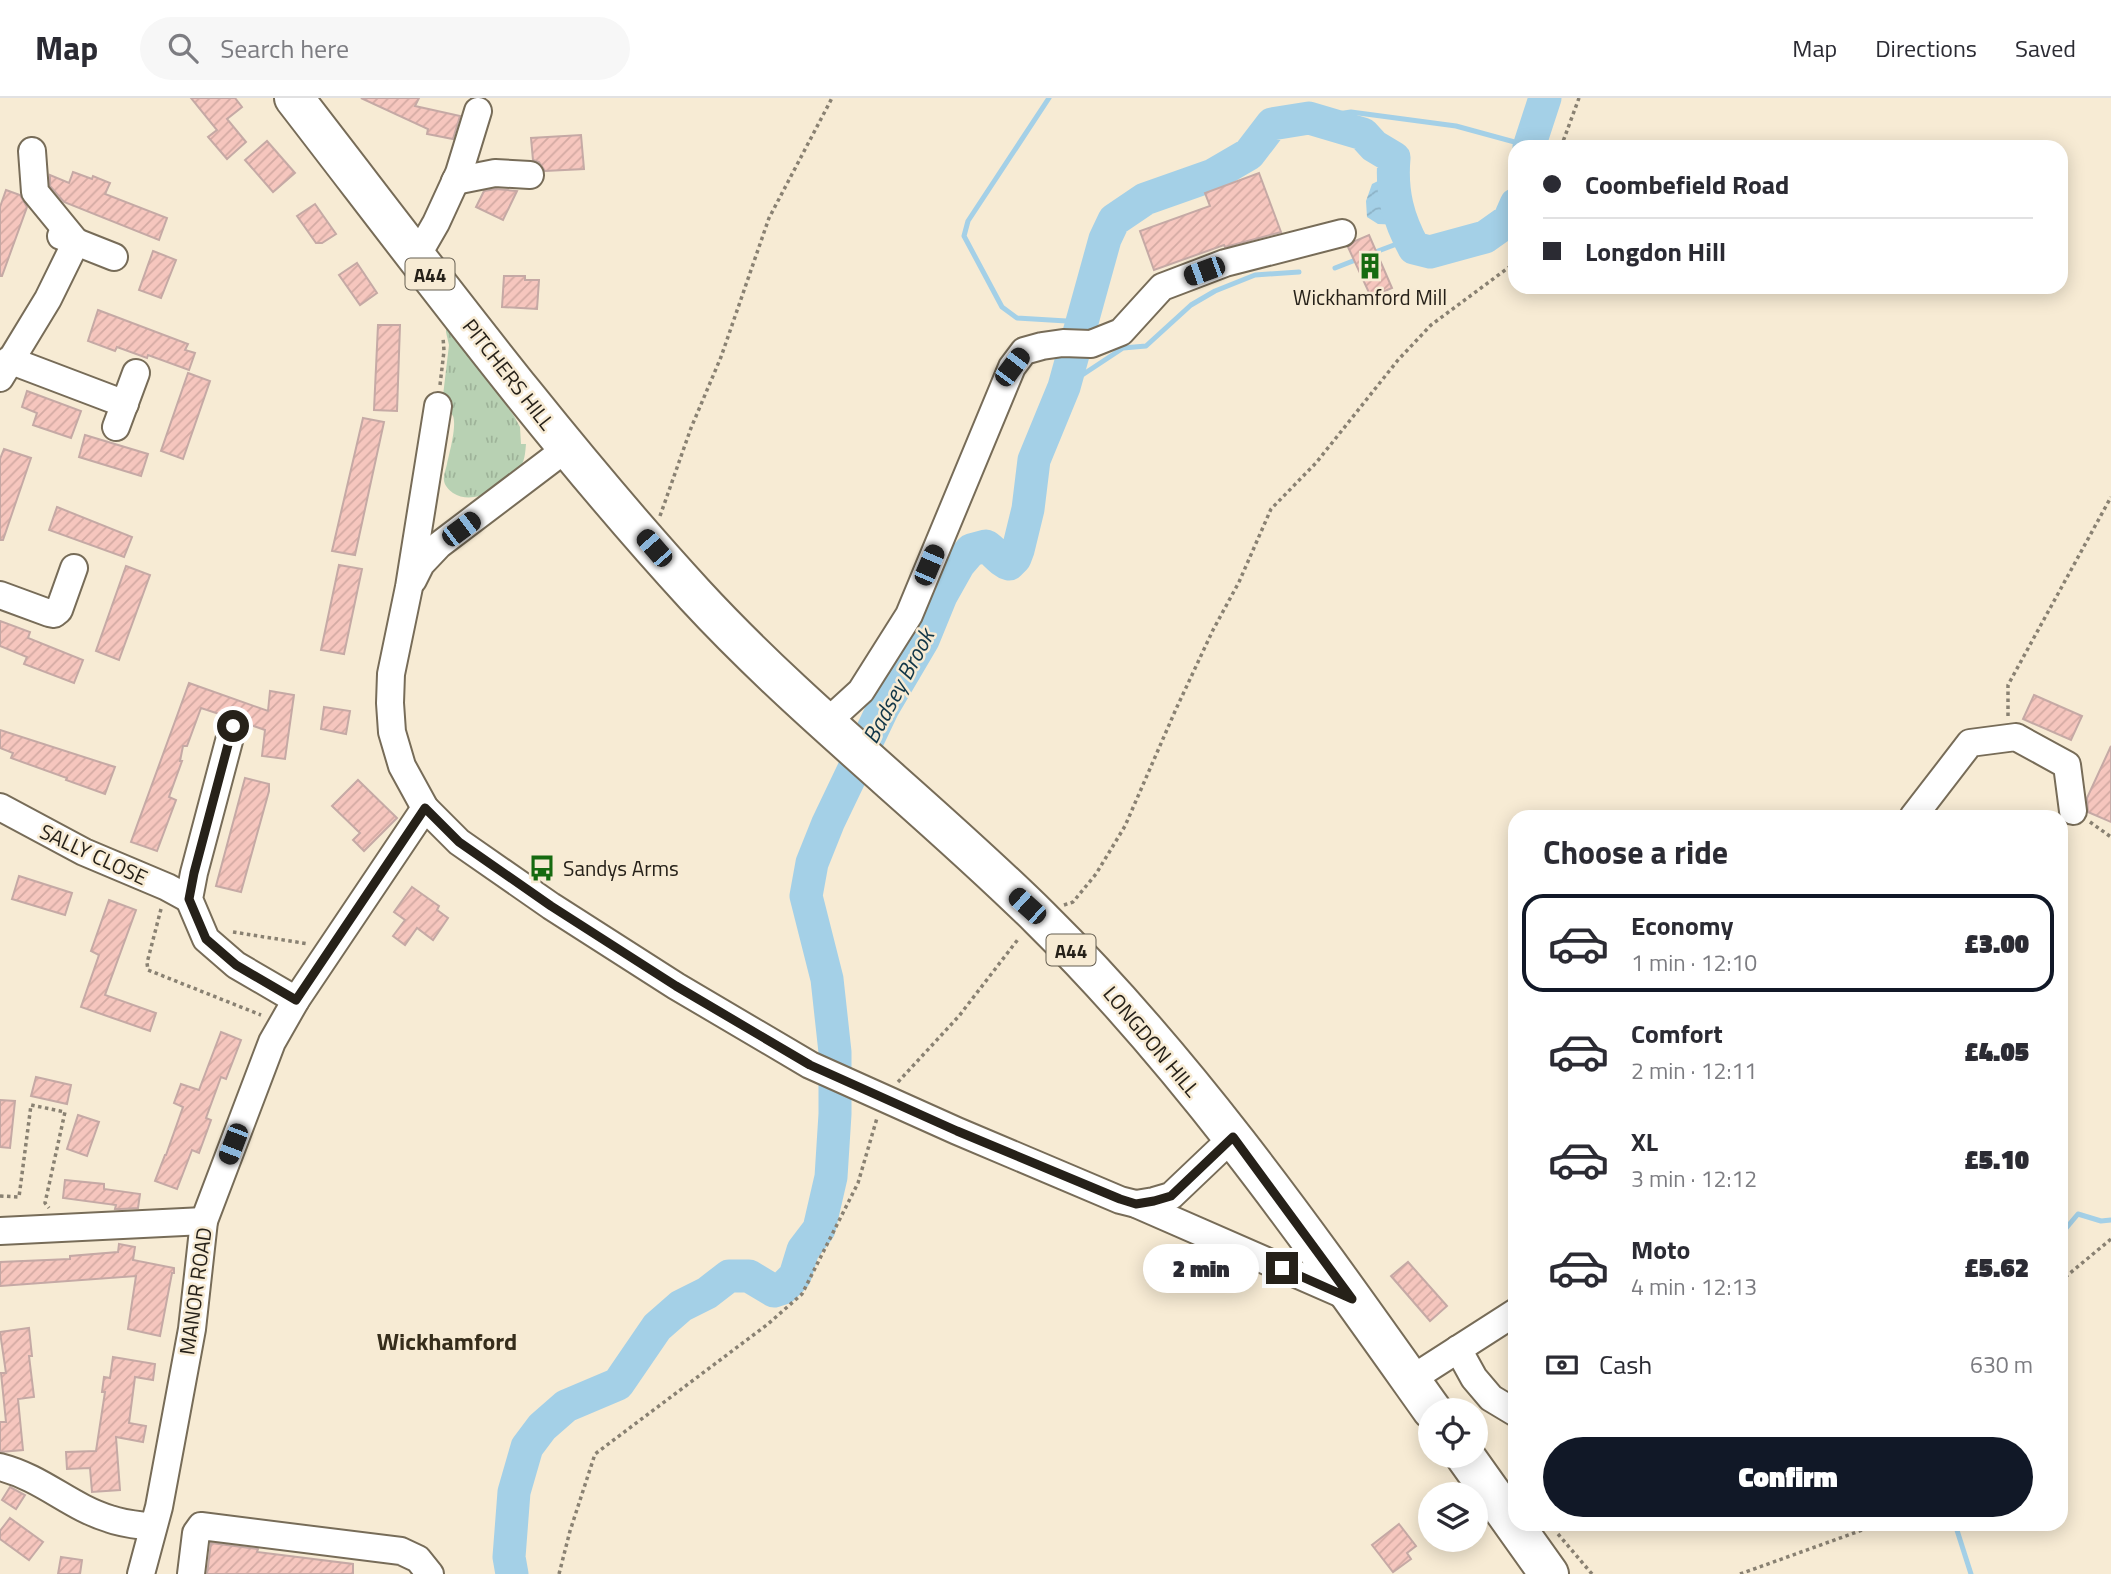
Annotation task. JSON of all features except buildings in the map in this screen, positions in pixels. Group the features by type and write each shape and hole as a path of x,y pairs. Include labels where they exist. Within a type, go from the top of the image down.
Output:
{"highway":[{"name":"PITCHERS HILL","path":"294,98 567,448"},
{"name":"A44","path":"567,448 731,634 832,729"},
{"name":"LONGDON HILL","path":"832,729 1039,917 1096,975 1233,1137 1423,1398"},
{"path":"1474,1468 1508,1516"},
{"path":"1518,1531 1549,1574"}],"street":[{"path":"417,256 455,181 478,111"},
{"path":"32,151 35,192 66,238 114,257"},
{"path":"455,181 495,173 530,175"},
{"path":"832,729 861,691 909,615 1012,367 1024,351 1063,343 1091,344 1121,332 1161,287 1225,263 1342,233"},
{"path":"66,238 48,299 5,369 120,416 136,373"},
{"name":"PITCHERS HILL","path":"425,808 402,766 392,732 391,674 409,587 438,405"},
{"name":"PITCHERS HILL","path":"409,587 421,564 439,545 567,448"},
{"path":"0,595 54,614 59,610 74,569"},
{"path":"233,726 184,902 206,939 236,965 296,1000"},
{"path":"1918,810 1970,744 2016,737 2067,765 2073,811"},
{"name":"SALLY CLOSE","path":"0,807 184,902"},
{"path":"425,808 459,842 551,906 676,986 810,1065 1352,1299"},
{"name":"MANOR ROAD","path":"141,1574 159,1507 192,1329 204,1220 272,1042 296,1000 425,808"},
{"path":"1136,1204 1171,1196 1233,1137"},
{"path":"1185,1183 1188,1227"},
{"path":"0,1231 204,1220"},
{"path":"1410,1380 1508,1317"},
{"path":"1458,1349 1474,1378 1491,1398 1508,1408"},
{"path":"0,1467 38,1481 87,1510 111,1520 153,1527"},
{"path":"191,1574 196,1533 201,1526 401,1551 418,1559 430,1574"}],"path":[{"path":"644,536 657,524 691,428 722,357 769,218 832,98"},
{"path":"1564,140 1579,98"},
{"path":"559,1574 595,1454 768,1324 802,1294 858,1183 872,1094 959,1016 1039,917 1073,902 1096,874 1125,826 1176,709 1239,582 1271,509 1316,463 1398,360 1430,325 1508,268"},
{"path":"438,405 444,351 440,286"},
{"path":"2016,737 2007,714 2008,685 2111,497"},
{"path":"282,1024 148,971 147,963 184,902 213,927 280,941 332,946"},
{"path":"0,1196 19,1198 31,1105 65,1112 45,1203 54,1215"},
{"path":"2068,1275 2111,1239"},
{"path":"1554,1531 1592,1574"},
{"path":"1740,1574 1860,1531"}],"green space":[{"path":"446,321 514,416 520,427 521,444 526,444 523,461 518,470 497,488 470,498 451,492 444,482 454,426 453,416 442,404 449,345"}],"water":[{"path":"1390,175 1405,206 1402,225 1378,224 1367,217 1366,201 1372,184"}],"waterway":[{"path":"1049,98 968,221 964,236 1002,307 1017,318 1083,322"},
{"name":"Badsey Brook","path":"1531,140 1545,98"},
{"path":"1309,118 1351,112 1456,126 1508,140"},
{"name":"Badsey Brook","path":"512,1574 509,1557 514,1492 527,1447 542,1427 566,1406 618,1384 657,1327 681,1306 707,1293 729,1276 749,1276 774,1291 783,1288 795,1276 803,1250 819,1229 831,1177 835,1052 827,979 806,896 812,863 828,823 883,708 923,640 941,596 959,564 971,550 986,546 1006,563 1009,564 1015,558 1028,509 1034,460 1064,387 1105,239 1114,220 1145,199 1213,175 1249,154 1272,124 1309,118 1363,134 1374,146 1394,158 1397,205 1414,248 1430,252 1485,237 1508,221"},
{"path":"1370,254 1410,239"},
{"path":"1335,268 1358,259"},
{"path":"1064,387 1123,348 1146,346 1191,305 1215,291 1255,275 1299,272"},
{"path":"2068,1226 2078,1214 2101,1221 2111,1220"},
{"path":"1957,1531 1971,1574"}],"place":[{"name":"Wickhamford Mill","path":"1370,266"},
{"name":"Sandys Arms","path":"542,868"}],"district":[{"name":"Wickhamford","path":"447,1341"}],"route":[{"path":"233,726 189,899 206,939 236,965 296,1000 425,808 459,842 551,906 676,986 810,1065 957,1131 1120,1199 1136,1204 1171,1196 1233,1137 1352,1299 1282,1268"}]}
